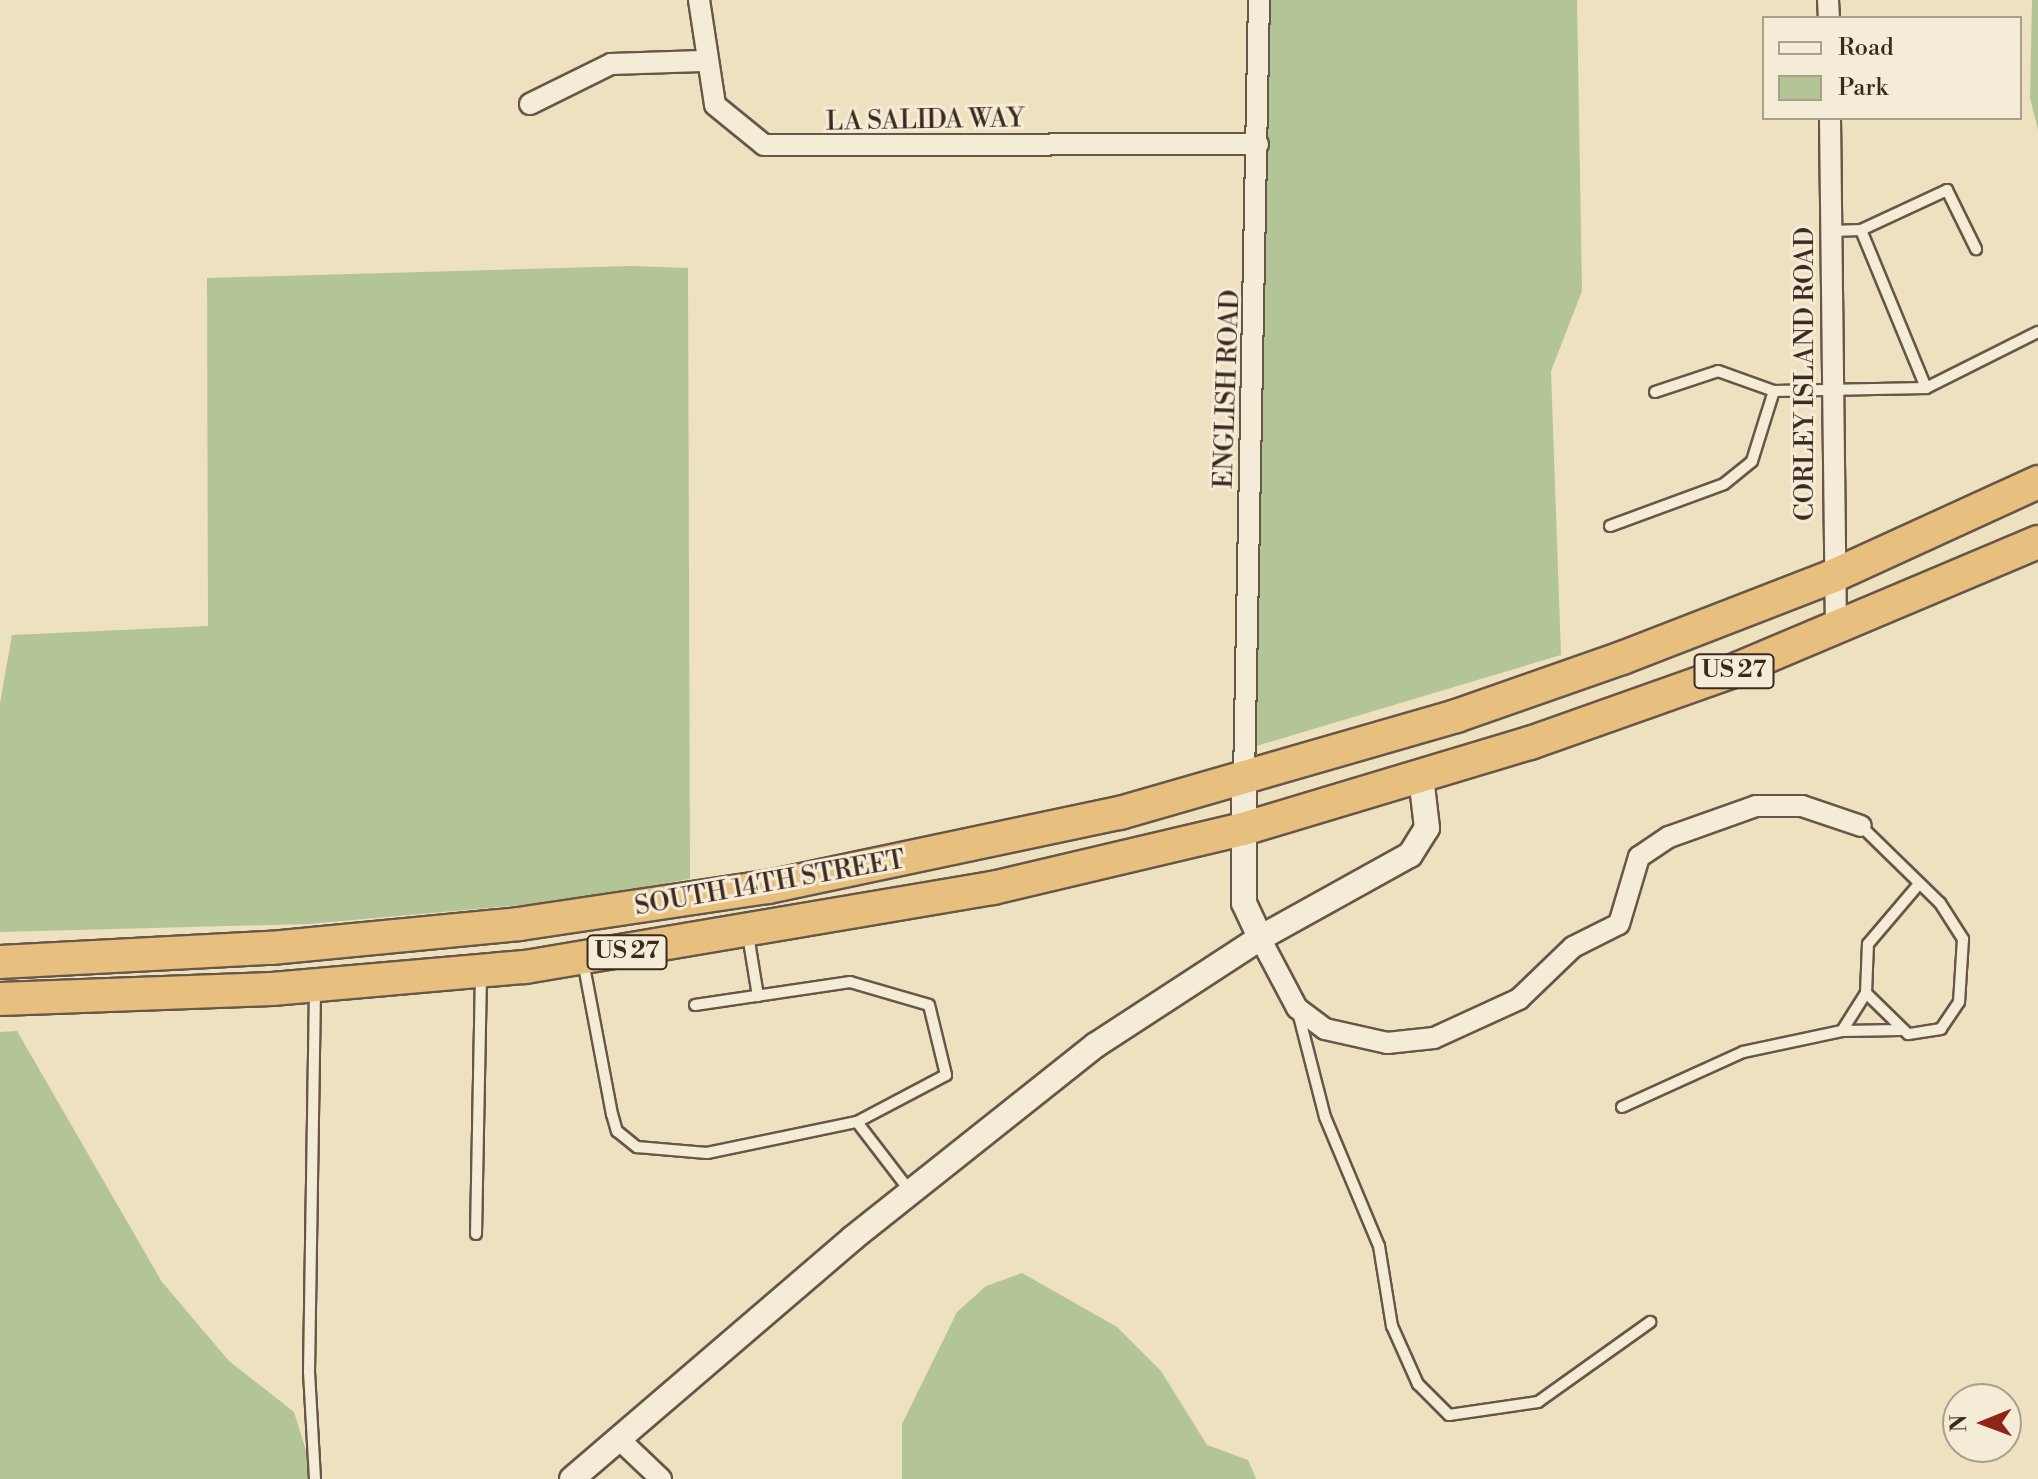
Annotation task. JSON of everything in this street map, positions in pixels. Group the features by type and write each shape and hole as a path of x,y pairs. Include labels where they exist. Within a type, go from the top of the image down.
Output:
{"highway":[{"name":"US 27","path":"1244,779 1514,696 1833,576 2038,482"},
{"name":"US 27","path":"1243,829 1421,777 1836,630 2038,542"},
{"name":"SOUTH 14TH STREET","path":"0,962 370,939 768,887 978,846 1244,779"},
{"name":"SOUTH 14TH STREET","path":"0,999 315,986 481,972 582,959 748,934 993,888 1243,829"},
{"path":"315,986 334,957 370,939"}],"street":[{"name":"LA SALIDA WAY","path":"699,0 702,61 721,115 764,145 1258,144"},
{"name":"ENGLISH ROAD","path":"1244,779 1259,0"},
{"path":"530,104 611,64 702,61"},
{"name":"CORLEY ISLAND ROAD","path":"1830,120 1830,391 1836,630"},
{"path":"572,1479 910,1191 1096,1045 1260,938 1410,855 1427,828 1421,777"},
{"path":"1244,779 1244,903 1297,1008 1343,1035 1387,1043 1434,1038 1519,999 1573,947 1619,924 1639,857 1669,837 1756,806 1802,806 1861,826"},
{"path":"619,1439 661,1479"}],"lane":[{"path":"1832,231 1861,230 1947,190 1976,249"},
{"path":"1861,230 1926,388"},
{"path":"1655,392 1718,371 1774,391 1926,388 2038,332"},
{"path":"1610,526 1724,484 1752,461 1774,391"},
{"path":"1622,1107 1743,1052 1842,1031 1941,1029 1959,1002 1963,939 1919,884 1861,826"},
{"path":"1842,1031 1866,993 1868,944 1919,884"},
{"path":"748,934 758,996"},
{"path":"582,959 612,1114 617,1131 637,1147 707,1153 857,1122 946,1075 929,1005 850,982 695,1005"},
{"path":"476,1234 481,972"},
{"path":"315,986 309,1372 315,1479"},
{"path":"1866,993 1901,1030"},
{"path":"1297,1008 1325,1117 1379,1246 1392,1326 1418,1384 1449,1415 1538,1402 1650,1322"},
{"path":"857,1122 910,1191"}],"green space":[{"path":"1259,0 1577,0 1582,291 1551,371 1561,655 1253,747"},
{"path":"2032,0 2038,0 2038,130 2030,98"},
{"path":"631,266 688,268 690,879 554,902 309,924 0,932 0,703 12,635 208,626 207,278"},
{"path":"17,1031 162,1282 229,1361 294,1412 315,1479 0,1479 0,1032"},
{"path":"1022,1273 1117,1327 1161,1371 1207,1445 1248,1460 1256,1479 902,1479 902,1424 957,1312 986,1286"}]}
